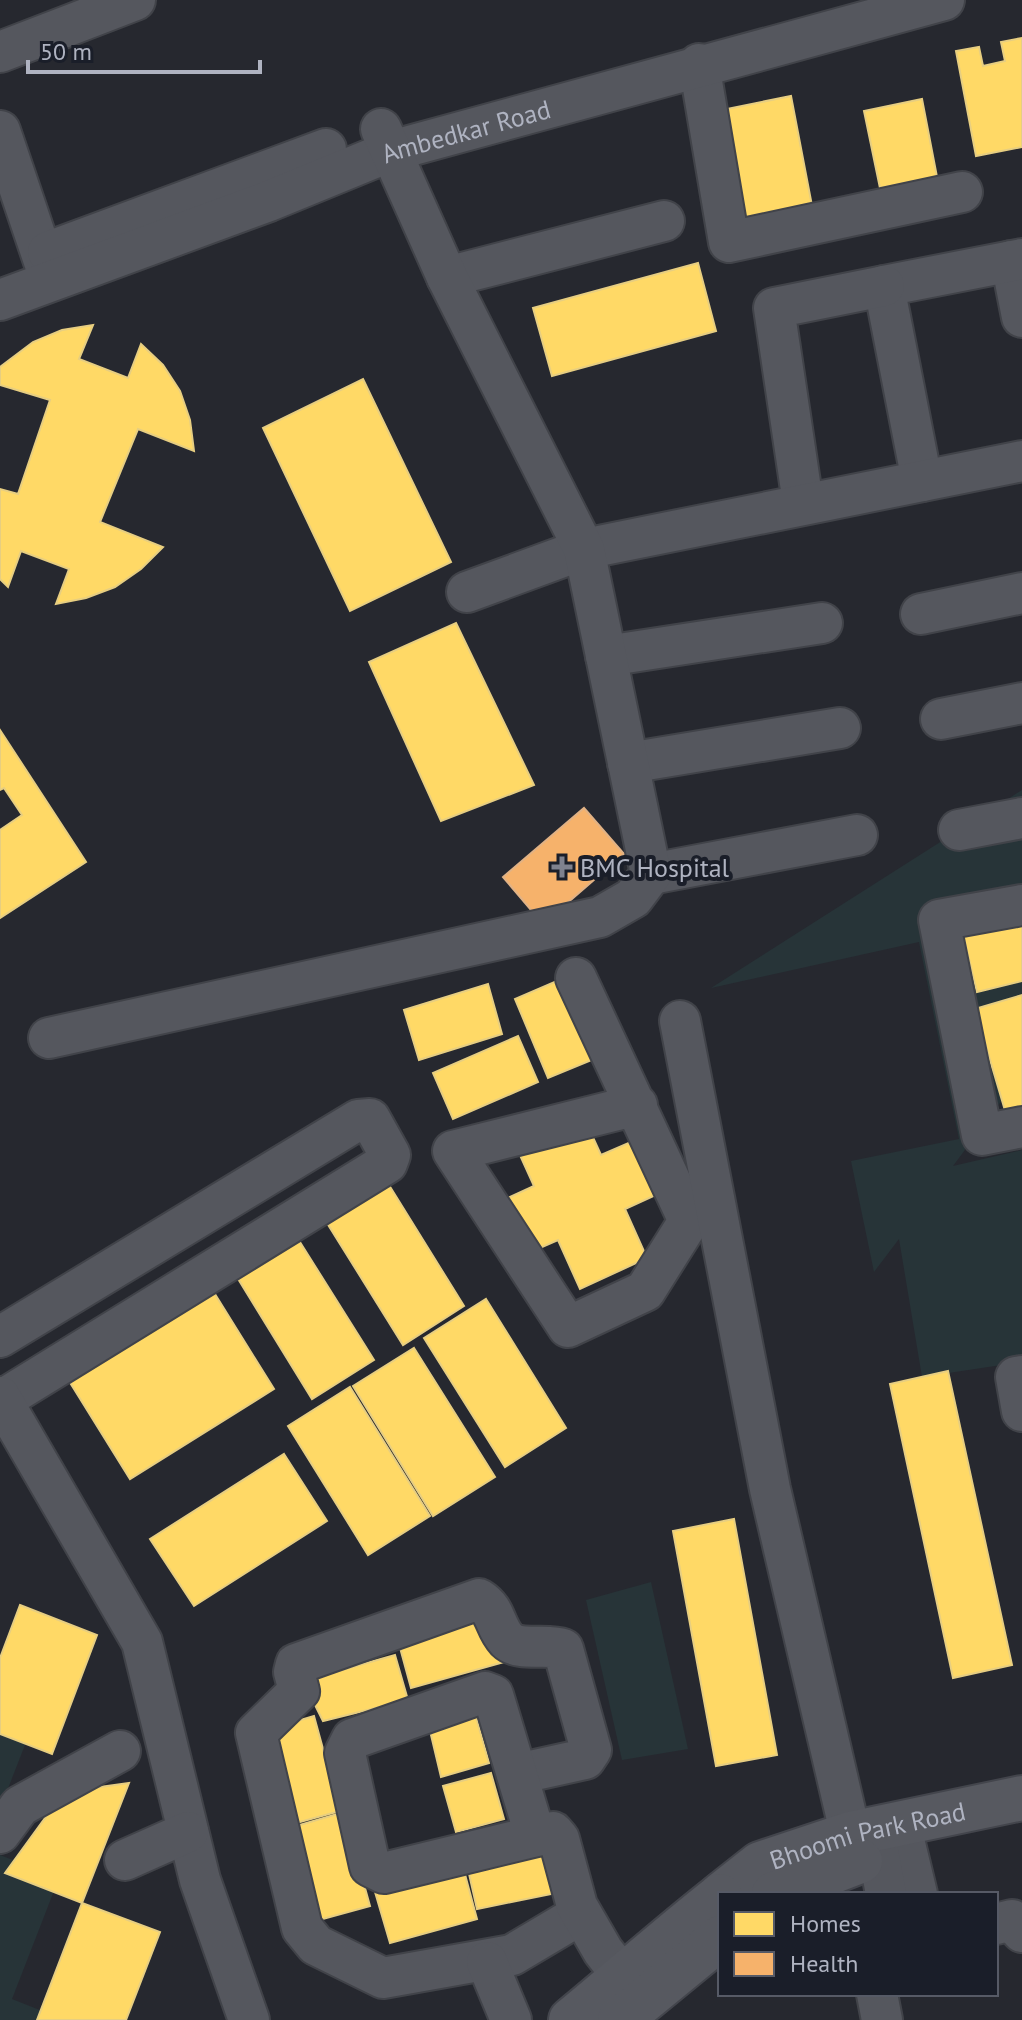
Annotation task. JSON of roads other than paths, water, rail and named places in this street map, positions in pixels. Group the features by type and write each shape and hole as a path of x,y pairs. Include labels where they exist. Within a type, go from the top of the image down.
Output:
{"main road":[{"name":"Bhoomi Park Road","path":"725,1892 760,1864 879,1849 1010,1814"},
{"name":"Bhoomi Park Road","path":"779,1892 879,1849"},
{"name":"Bhoomi Park Road","path":"628,2000 643,1955 718,1897"},
{"name":"Bhoomi Park Road","path":"571,2020 628,2000 718,1939"}],"street":[{"path":"0,52 135,0"},
{"name":"Ambedkar Road","path":"0,300 47,268 386,140 872,5 944,0"},
{"name":"Ambedkar Road","path":"386,140 699,64 872,5"},
{"path":"699,64 729,242 962,192"},
{"path":"0,131 47,268"},
{"path":"386,140 447,277 584,549 651,874"},
{"path":"447,277 664,221"},
{"path":"803,503 774,308 1016,260 1022,317"},
{"name":"Ambedkar Road","path":"0,271 47,268"},
{"path":"884,286 922,481"},
{"path":"467,592 584,549 1022,461"},
{"path":"921,614 1022,593"},
{"path":"606,656 822,623"},
{"path":"941,719 1022,703"},
{"path":"628,763 840,728"},
{"path":"959,830 1022,818"},
{"path":"49,1038 600,917 633,898 651,874 857,835"},
{"path":"1022,905 939,920 982,1135 1022,1127"},
{"path":"576,978 637,1105 689,1221 645,1291 568,1327 453,1151 637,1105"},
{"path":"680,1021 770,1489 879,1849 915,1892"},
{"path":"0,1337 358,1120 370,1119 390,1155 387,1163 5,1387 142,1642 200,1880 249,2020"},
{"path":"665,1167 708,1161"},
{"path":"1022,1376 1016,1377 1022,1411"},
{"path":"517,1774 585,1759 591,1750 563,1649 551,1644 518,1645 507,1639 491,1607 479,1599 296,1664 294,1672 299,1691 256,1733 302,1928 316,1945 383,1978 487,1962 512,1955 581,1914"},
{"path":"535,1835 493,1695 485,1692 352,1739 345,1753 370,1866 384,1873 553,1832 559,1839 581,1914 628,2000"},
{"path":"0,1833 20,1806 120,1751"},
{"path":"125,1860 188,1832"},
{"path":"998,1924 1012,1920 1022,1932"},
{"path":"487,1962 511,2020"},
{"path":"877,1996 882,2020"}],"place":[{"name":"BMC Hospital","path":"562,867"}]}
